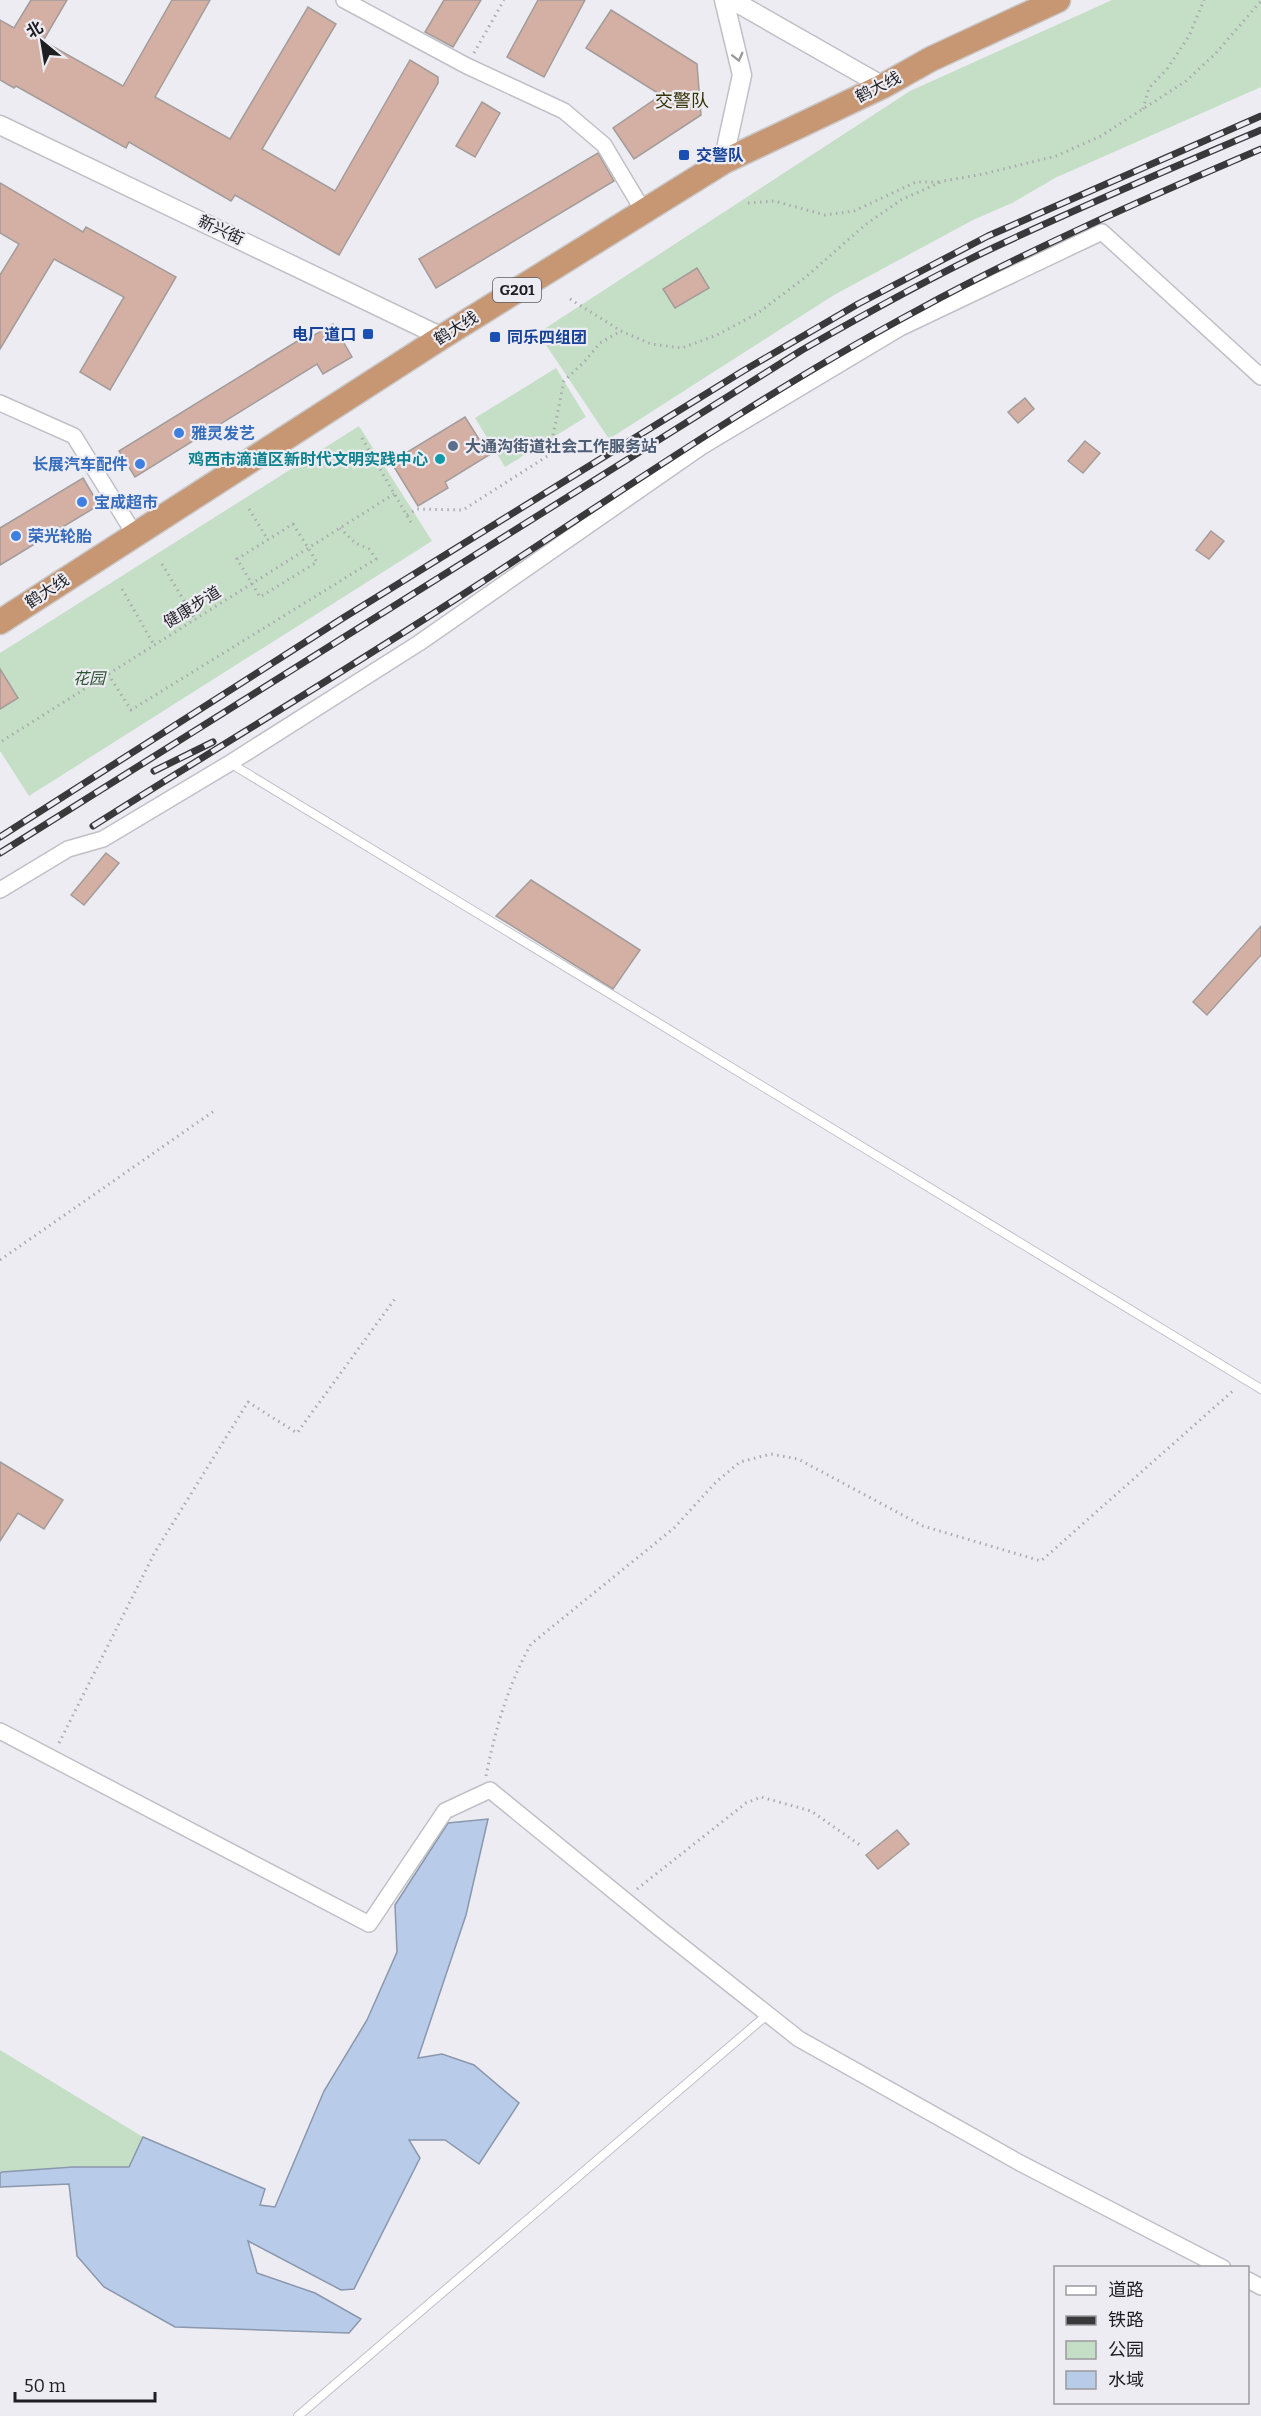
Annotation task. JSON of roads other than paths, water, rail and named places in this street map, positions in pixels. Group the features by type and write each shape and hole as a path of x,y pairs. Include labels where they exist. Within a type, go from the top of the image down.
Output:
{"highway":[{"name":"鹤大线","path":"0,622 442,337 723,162 883,86 931,59 1058,0"}],"street":[{"path":"344,0 467,66 564,111 604,146 644,212"},
{"path":"723,162 742,75 724,0"},
{"path":"732,0 883,86"},
{"name":"新兴街","path":"0,125 442,337"},
{"path":"0,890 68,849 103,839 230,763 419,643 701,447 900,328 1102,232 1261,377"},
{"path":"0,403 74,436 135,534"},
{"path":"0,1731 369,1924 445,1811 490,1790 799,2039 1020,2163 1219,2266"}],"lane":[{"path":"230,763 1261,1389"},
{"path":"298,2416 768,2014"}],"water":[{"path":"488,1819 466,1915 418,2058 442,2054 474,2065 519,2103 479,2164 445,2140 409,2140 420,2158 354,2289 341,2290 248,2241 257,2273 315,2293 361,2319 349,2333 175,2327 104,2287 77,2256 69,2184 0,2187 0,2173 2,2172 73,2167 129,2167 143,2137 265,2189 260,2205 275,2207 324,2091 367,2020 397,1952 395,1905 448,1823"}],"railway":[{"path":"0,837 343,618 743,371 858,304 988,236 1261,116"},
{"path":"0,853 802,350 873,310 995,247 1261,130"},
{"path":"93,826 431,615 749,408 860,342 1044,246 1261,149"},
{"path":"154,771 213,742"}],"place":[{"name":"交警队","path":"684,155"},
{"name":"电厂道口","path":"368,334"},
{"name":"同乐四组团","path":"495,337"},
{"name":"雅灵发艺","path":"179,433"},
{"name":"大通沟街道社会工作服务站","path":"453,446"},
{"name":"鸡西市滴道区新时代文明实践中心","path":"440,459"},
{"name":"长展汽车配件","path":"140,464"},
{"name":"宝成超市","path":"82,502"},
{"name":"荣光轮胎","path":"16,536"}],"district":[{"name":"交警队","path":"682,101"}],"park label":[{"name":"花园","path":"89,678"}]}
